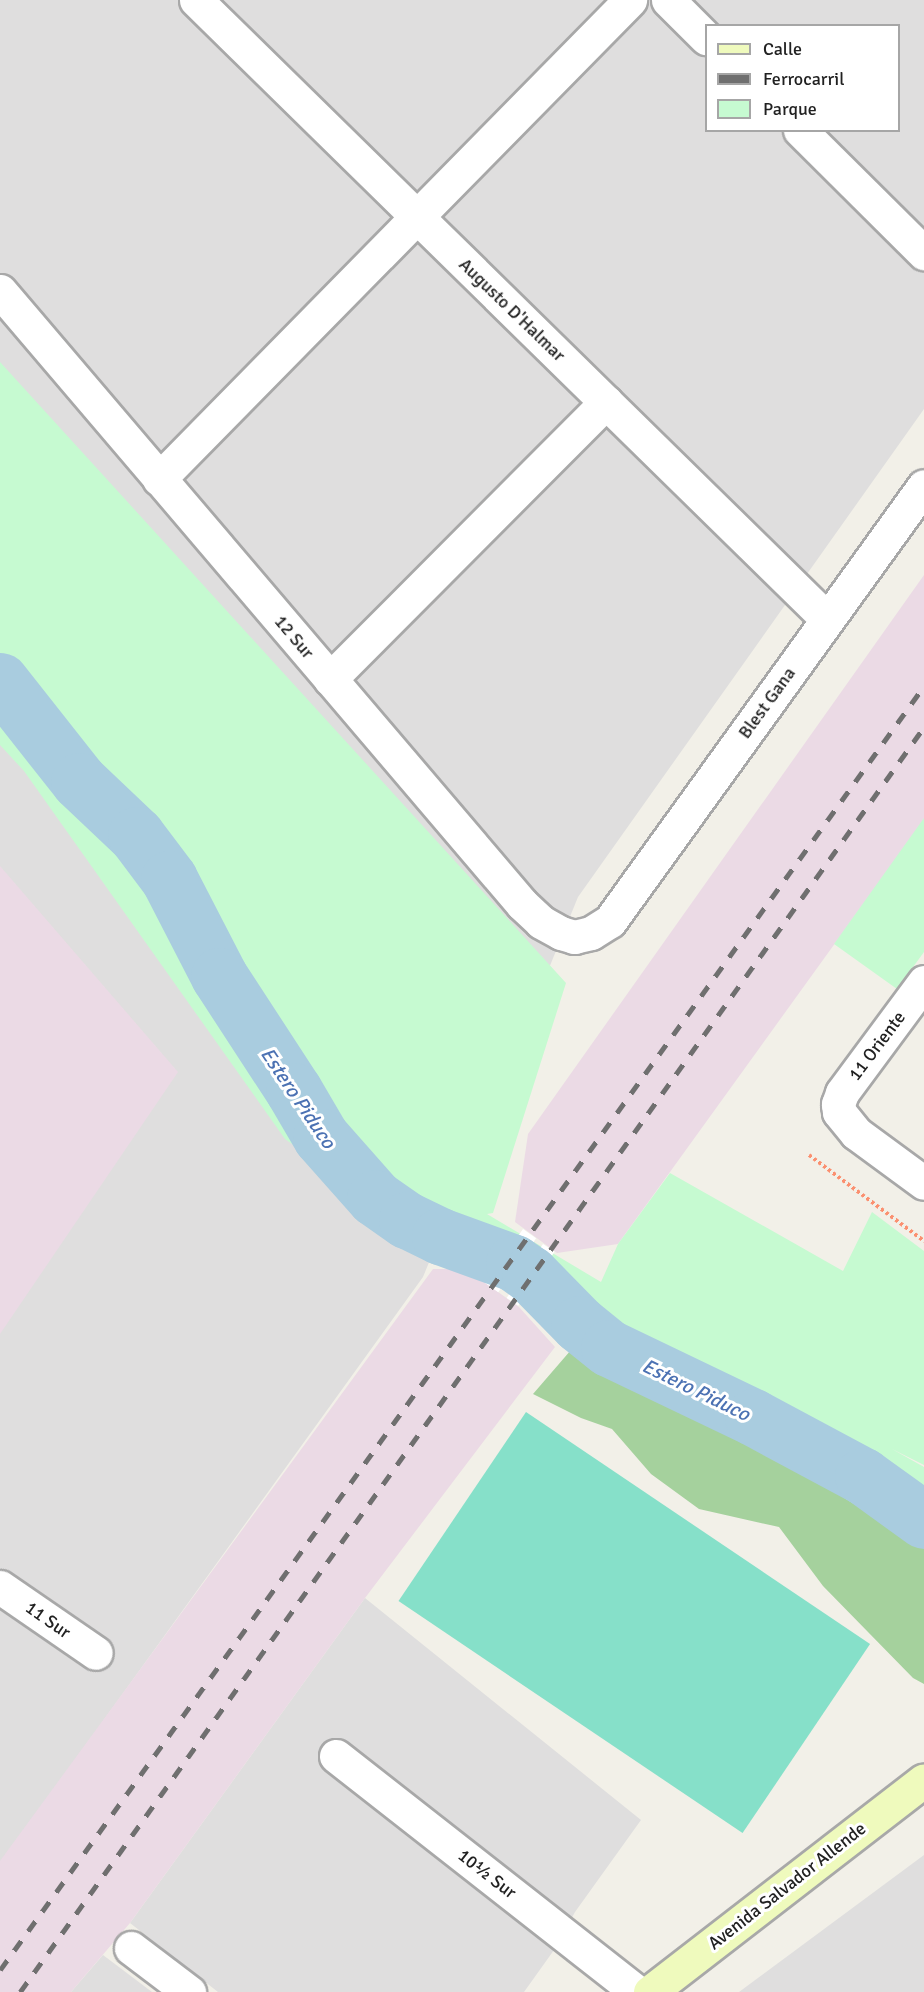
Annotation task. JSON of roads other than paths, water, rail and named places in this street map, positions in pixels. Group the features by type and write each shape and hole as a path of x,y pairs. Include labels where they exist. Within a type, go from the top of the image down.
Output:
{"main road":[{"name":"Avenida Salvador Allende","path":"650,1992 924,1780"}],"street":[{"name":"Augusto D'Halmar","path":"196,0 827,619"},
{"path":"159,479 630,0"},
{"path":"668,0 705,37"},
{"path":"802,132 924,253"},
{"name":"12 Sur","path":"0,291 522,904 541,922 574,937 591,933 610,921"},
{"path":"330,679 606,402"},
{"name":"Blest Gana","path":"610,921 924,486"},
{"name":"11 Oriente","path":"924,982 842,1093 838,1104 839,1112 856,1133 924,1183"},
{"name":"11 Sur","path":"0,1587 96,1653"},
{"name":"10½ Sur","path":"336,1756 637,1992"},
{"path":"131,1948 189,1992"}],"waterway":[{"name":"Estero Piduco","path":"0,681 79,781 136,835 169,879 219,976 294,1091 321,1137 375,1198 407,1220 440,1236 514,1263 530,1274 579,1324 609,1348 753,1417 863,1476 924,1520"}],"railway":[{"path":"0,1970 924,686"},
{"path":"20,1992 924,727"}]}
